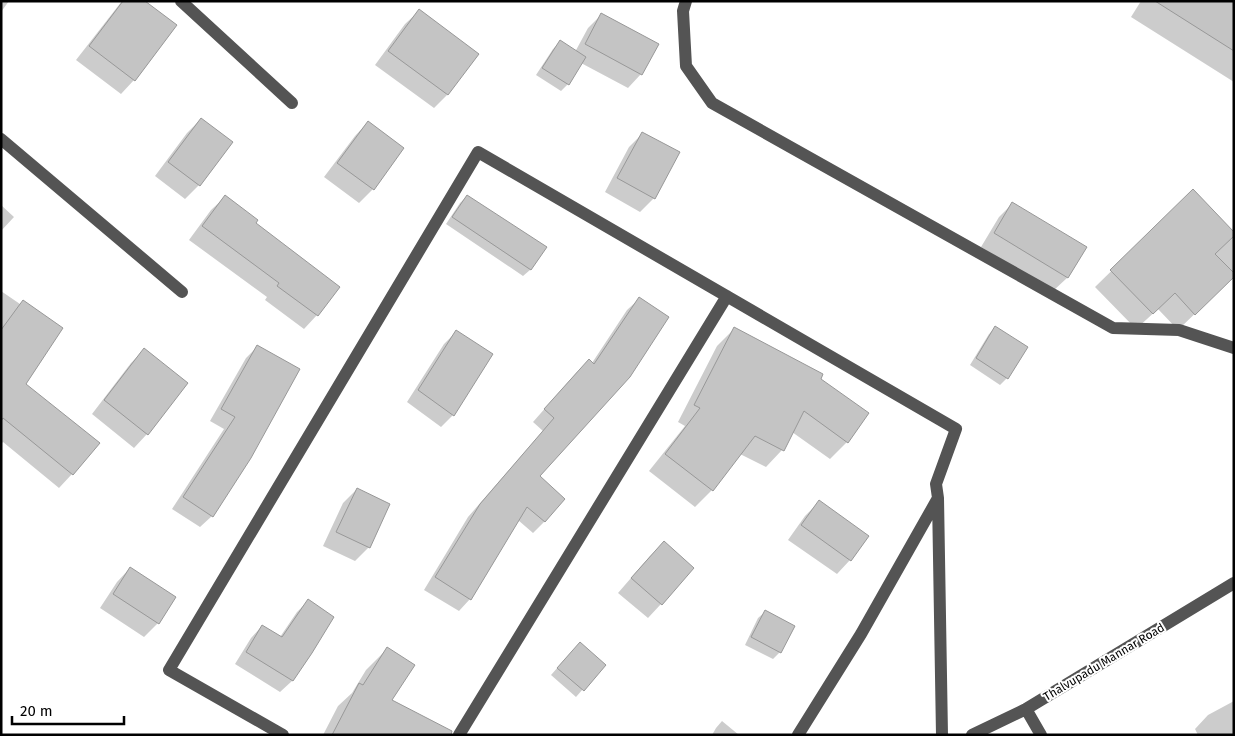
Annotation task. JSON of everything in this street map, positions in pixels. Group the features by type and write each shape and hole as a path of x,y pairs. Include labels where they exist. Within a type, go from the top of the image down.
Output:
{"street":[{"path":"181,1 292,103"},
{"path":"686,1 683,11 686,66 712,103 1113,328 1178,330 1234,348"},
{"path":"1,139 182,292"},
{"path":"283,735 169,670 478,152 956,429 936,484 938,498 942,735"},
{"path":"459,735 727,296"},
{"path":"798,735 860,634 938,498"},
{"name":"Thalvupadu Mannar Road","path":"972,735 1026,709 1234,583"},
{"path":"1026,709 1041,735"}],"building":[{"path":"123,1 145,1 177,25 135,81 89,46"},
{"path":"1155,1 1234,1 1234,51"},
{"path":"419,9 479,54 448,95 388,51"},
{"path":"601,13 659,44 642,75 585,44"},
{"path":"560,40 586,57 569,85 542,68"},
{"path":"201,118 233,142 200,186 168,162"},
{"path":"368,121 404,148 374,190 337,163"},
{"path":"642,132 680,152 655,199 617,178"},
{"path":"1193,189 1234,232 1234,236 1215,254 1234,273 1234,277 1195,315 1175,293 1153,314 1110,270"},
{"path":"225,195 258,220 256,223 340,287 318,316 277,286 279,283 202,226"},
{"path":"467,195 547,247 531,270 452,217"},
{"path":"1012,202 1087,247 1068,278 994,233"},
{"path":"639,297 669,317 630,377 540,476 565,499 545,522 527,507 471,600 435,577 480,504 554,418 544,409 589,359 594,364"},
{"path":"23,300 63,328 26,384 100,443 73,475 3,418 1,421 1,330"},
{"path":"995,326 1028,347 1008,379 976,358"},
{"path":"734,327 823,374 821,379 869,413 848,443 804,411 784,451 755,436 713,491 665,454 700,408 694,405"},
{"path":"456,330 493,354 454,416 418,390"},
{"path":"257,345 300,369 251,458 213,517 183,497 235,417 221,409"},
{"path":"144,348 188,383 148,435 104,400"},
{"path":"357,488 390,504 370,548 336,532"},
{"path":"819,500 869,536 851,561 801,525"},
{"path":"664,541 694,568 662,605 631,578"},
{"path":"130,567 176,597 159,624 113,594"},
{"path":"308,599 334,617 293,681 246,652 262,625 282,637"},
{"path":"765,610 795,626 781,653 751,637"},
{"path":"580,642 606,665 584,691 557,668"},
{"path":"387,647 415,665 392,700 452,731 451,735 332,735 359,683 363,685"}]}
